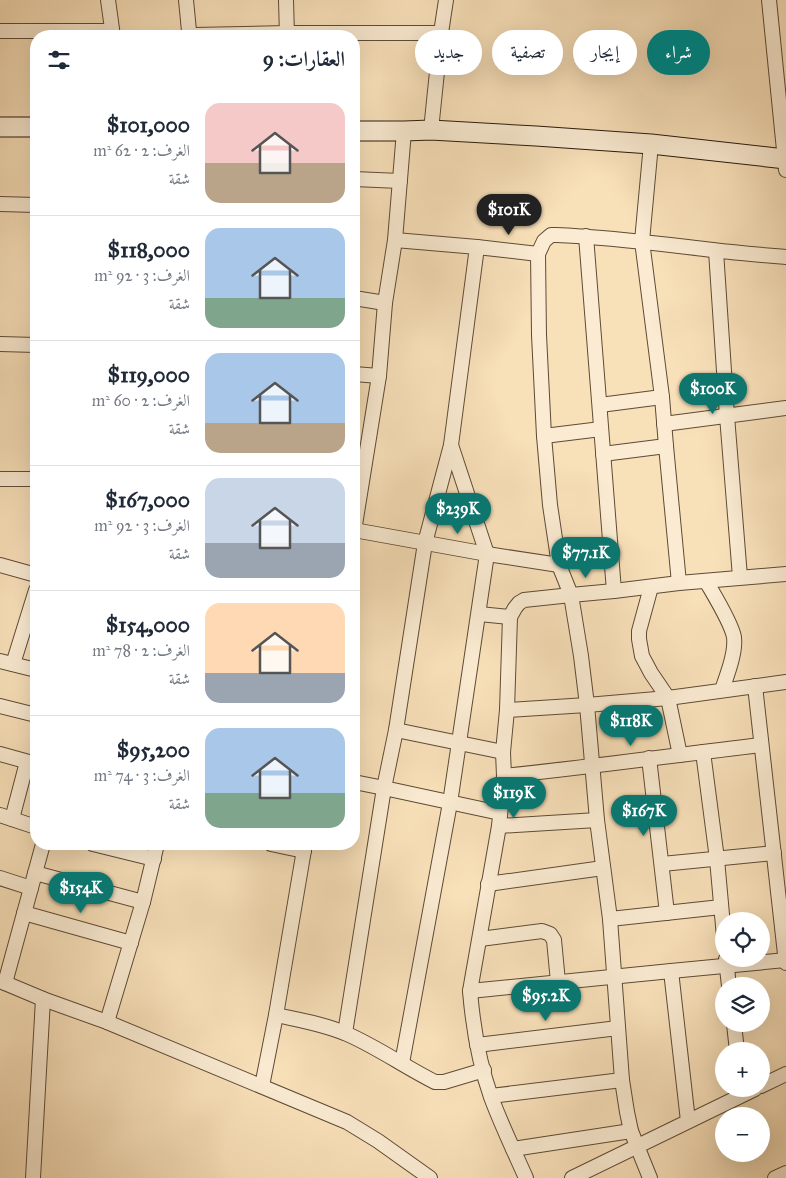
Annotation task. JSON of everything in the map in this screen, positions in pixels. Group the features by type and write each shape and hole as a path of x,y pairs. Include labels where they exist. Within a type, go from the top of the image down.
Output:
{"main road":[{"path":"0,127 30,127"},
{"path":"360,130 431,130 651,144 786,162"}],"street":[{"path":"108,0 112,30"},
{"path":"186,0 188,30"},
{"path":"286,0 287,30"},
{"path":"441,30 446,0"},
{"path":"769,0 786,162"},
{"path":"0,31 30,32"},
{"path":"360,34 415,33"},
{"path":"431,130 437,75"},
{"path":"360,469 379,376 385,303 395,240 404,131"},
{"path":"651,144 642,241 662,397 680,583"},
{"path":"360,179 400,181"},
{"path":"0,204 30,205"},
{"path":"650,1178 631,1131 622,1080 610,919 597,820 581,656 571,595 559,565 550,504 544,436 539,335 538,254 544,241 551,235 642,241 716,251 786,257"},
{"path":"586,236 614,591"},
{"path":"395,240 538,254"},
{"path":"345,1033 384,788 396,730 425,543 451,445 477,247"},
{"path":"716,251 740,577"},
{"path":"360,299 385,303"},
{"path":"0,344 30,345"},
{"path":"360,374 379,376"},
{"path":"600,405 662,397"},
{"path":"664,424 786,408"},
{"path":"544,436 602,429"},
{"path":"402,1063 450,803 487,554 451,445"},
{"path":"603,454 666,446"},
{"path":"0,479 30,478"},
{"path":"360,531 559,565"},
{"path":"0,565 30,573"},
{"path":"526,1178 491,1096 477,1045 470,992 499,820 504,776 503,752 507,710 510,617 519,603 524,600 740,577 786,574"},
{"path":"706,581 729,624 734,638 733,652 722,690"},
{"path":"650,587 639,639 642,656 668,698 680,755"},
{"path":"478,614 510,617"},
{"path":"30,627 7,662 30,668"},
{"path":"507,710 587,706 668,698 786,682"},
{"path":"755,686 774,853 784,919 786,962 770,962"},
{"path":"0,706 30,714"},
{"path":"396,730 503,752"},
{"path":"504,776 592,767 649,758 762,745"},
{"path":"704,752 722,912"},
{"path":"0,754 30,762"},
{"path":"649,758 668,913"},
{"path":"30,767 6,817 30,825"},
{"path":"360,783 450,803 499,820 597,820"},
{"path":"41,850 2,982 107,1022 347,1122 430,1178"},
{"path":"117,850 154,859"},
{"path":"107,1022 143,902 156,850"},
{"path":"262,1086 304,850"},
{"path":"662,864 774,853"},
{"path":"488,884 603,868"},
{"path":"35,873 143,902"},
{"path":"0,878 31,888"},
{"path":"610,919 721,907"},
{"path":"24,913 131,943"},
{"path":"480,939 542,931 550,934 554,940 558,982"},
{"path":"470,992 671,971 715,964"},
{"path":"671,971 688,1121"},
{"path":"33,1178 43,999"},
{"path":"276,1015 328,1027 345,1033 365,1042 429,1079 438,1082 447,1082 484,1070"},
{"path":"477,1045 618,1028"},
{"path":"770,1082 786,1074"},
{"path":"491,1096 622,1080"},
{"path":"572,1178 733,1097"},
{"path":"513,1149 631,1131"},
{"path":"775,1178 786,1173"}]}
